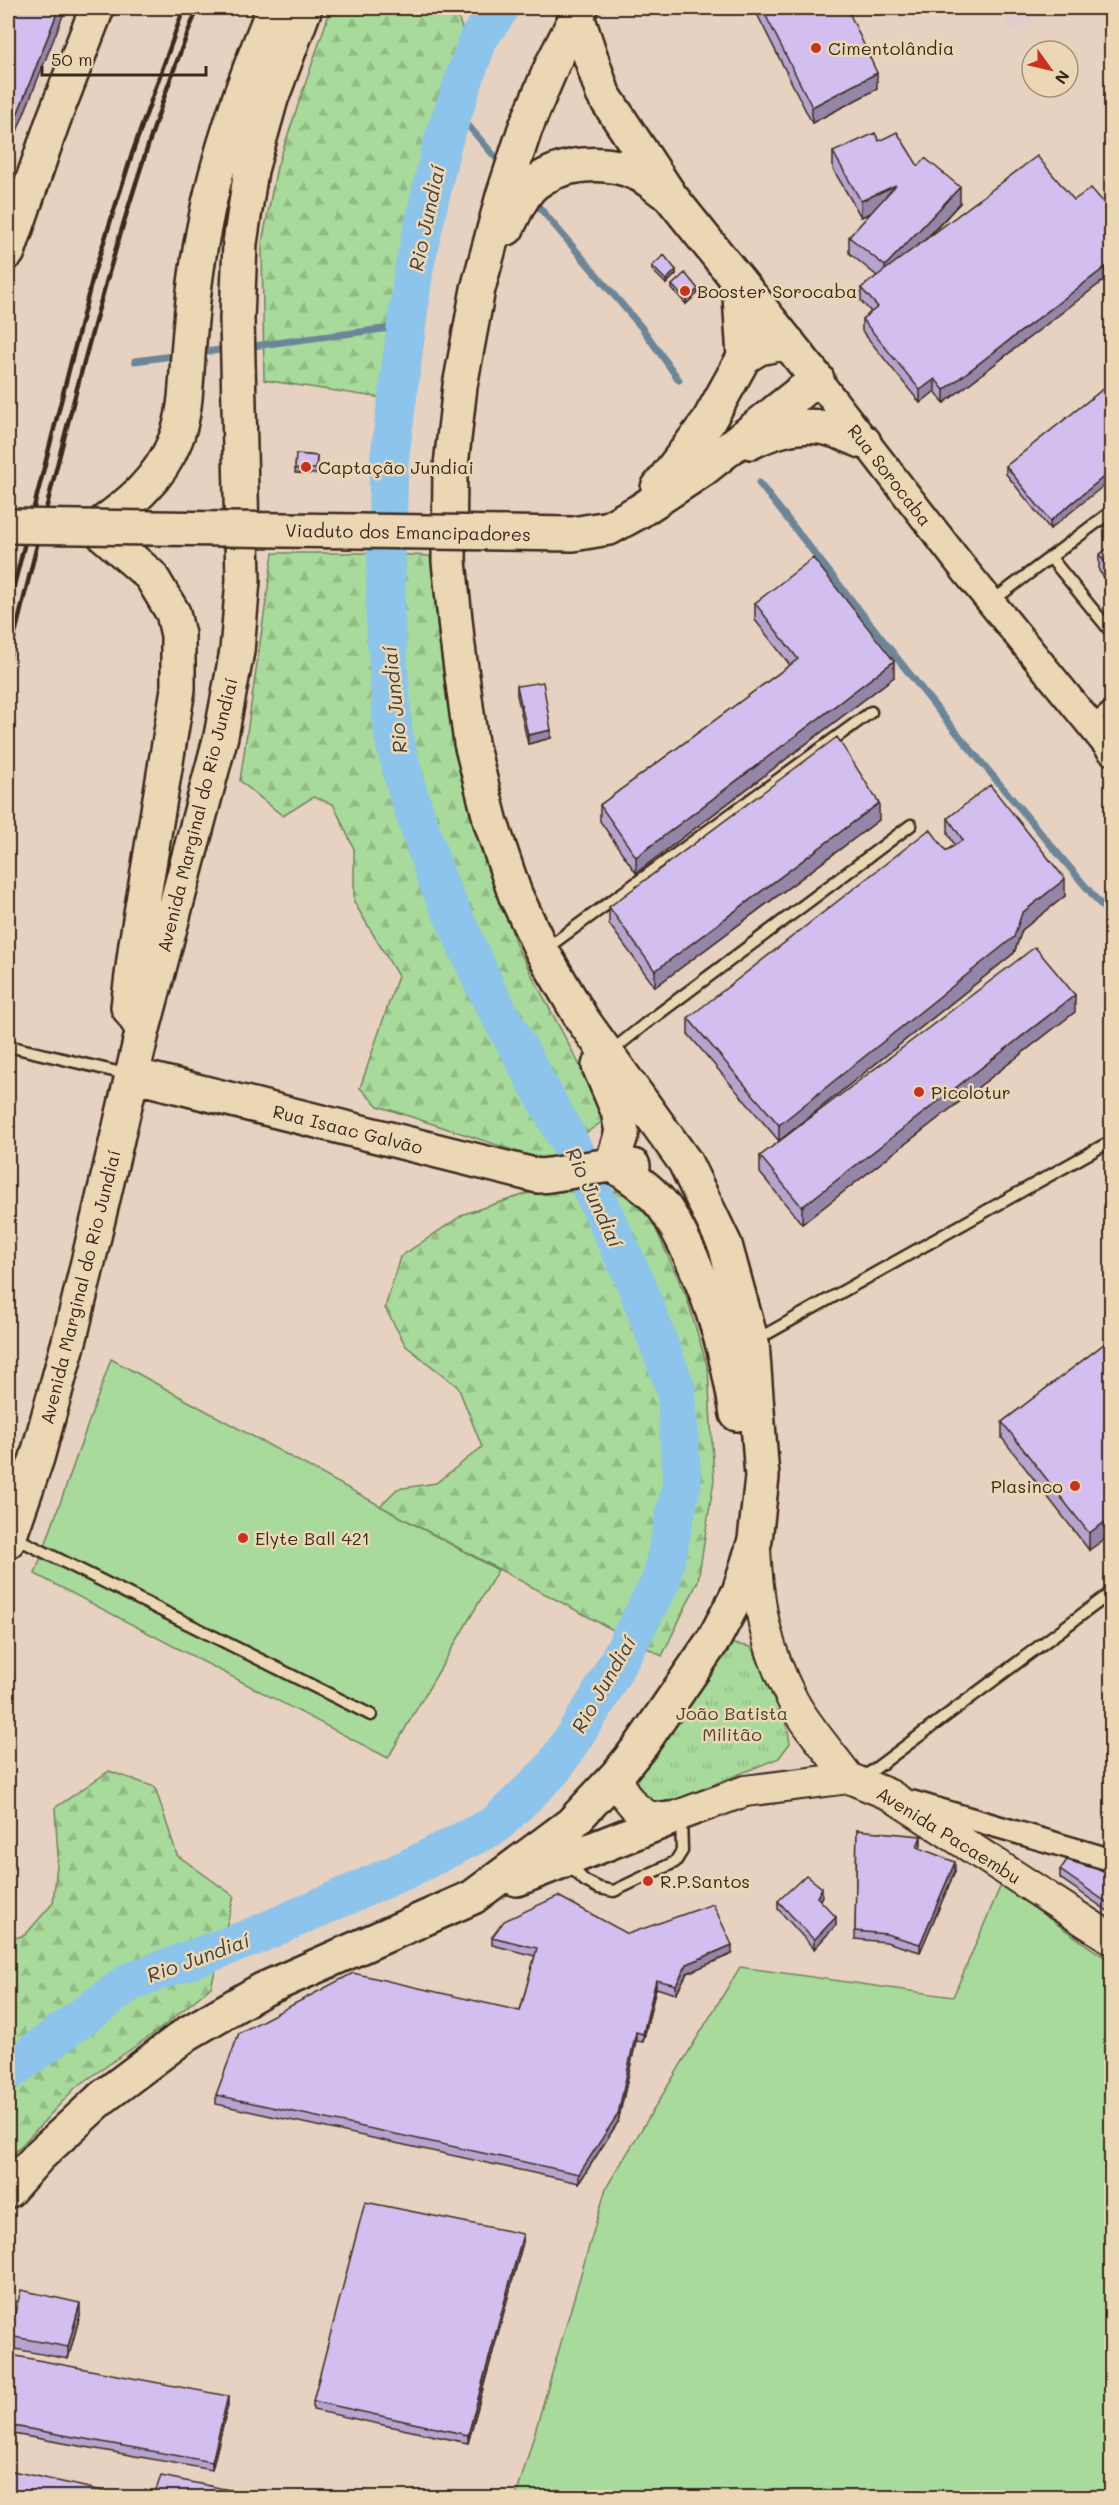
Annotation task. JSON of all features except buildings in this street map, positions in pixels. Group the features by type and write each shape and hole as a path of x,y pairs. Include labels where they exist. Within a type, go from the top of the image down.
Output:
{"main road":[{"path":"8,252 52,121 97,8"},
{"path":"143,1029 128,1007 136,944 147,889 178,689 178,635 173,613 151,576 96,528 141,494 153,480 175,441 183,408 202,234 220,157 244,82 274,8"},
{"name":"Avenida Marginal do Rio Jundiaí","path":"9,1538 37,1458 71,1334 143,1029 221,736 237,651 243,580 237,319 240,243 251,170 268,109 305,8"},
{"path":"579,12 603,94 671,197"},
{"path":"579,12 553,63 525,129 500,207 478,289 460,386 450,474 448,561 471,743 498,843 515,894 542,951 582,1019 685,1162 725,1245 752,1343 762,1477 755,1540 757,1588 765,1634 793,1701 853,1780"},
{"path":"478,289 520,201 534,184 553,174 586,165 620,167 639,173 671,197"},
{"name":"Rua Sorocaba","path":"671,197 817,379"},
{"path":"732,271 740,296 744,357"},
{"path":"638,512 708,422 744,357 759,348 788,342"},
{"path":"702,470 817,379"},
{"path":"702,470 763,435 795,428 820,426 864,442"},
{"name":"Viaduto dos Emancipadores","path":"8,526 573,534 609,528 702,470"},
{"path":"582,1019 618,1112 622,1132 605,1166 660,1202 677,1228 715,1316 730,1369 739,1424 740,1485 734,1532 718,1582 696,1627 616,1752 617,1775 624,1794 634,1806 647,1816 675,1817"},
{"name":"Rua Isaac Galvão","path":"132,1075 538,1176 564,1174 605,1166 646,1168 665,1177 681,1192 725,1245"},
{"path":"473,1897 571,1824 617,1775 642,1744 714,1639 738,1593 755,1540"},
{"name":"Avenida Pacaembu","path":"675,1817 745,1791 853,1780 890,1795 1112,1939"},
{"path":"8,2191 40,2155 103,2097 188,2033 262,1990 473,1897 675,1817"}],"street":[{"name":"Rua Sorocaba","path":"817,379 990,602 1112,751"},
{"path":"890,1795 1112,1860"}],"lane":[{"path":"990,602 1112,511"},
{"path":"1050,557 1112,633"},
{"path":"1089,725 1112,705"},
{"path":"542,951 871,711"},
{"path":"607,1055 645,1023 910,825"},
{"path":"8,1046 132,1075"},
{"path":"752,1343 1104,1144"},
{"path":"9,1538 371,1715"},
{"path":"853,1780 1112,1592"},
{"path":"563,1860 585,1881 599,1888 614,1891 675,1862 682,1851 675,1817"}],"shaded area":[{"path":"1001,8 1053,8 1011,32"}],"green space":[{"path":"331,8 455,8 467,43 439,93 437,137 407,260 388,399 264,380 262,243 277,167"},
{"path":"273,553 372,553 430,556 451,730 516,945 587,1079 603,1121 586,1133 558,1165 378,1106 360,1088 398,976 354,902 354,849 333,804 313,797 283,816 240,781"},
{"path":"623,1191 652,1221 687,1298 708,1369 714,1480 698,1581 662,1656 380,1506 397,1489 436,1483 482,1447 458,1387 406,1346 385,1308 400,1257 464,1214 532,1192"},
{"name":"Elyte Ball 421","path":"111,1359 498,1570 388,1758 35,1574"},
{"name":"João Batista Militão","path":"728,1643 751,1647 786,1720 790,1743 779,1758 657,1805 637,1789 630,1778"},
{"path":"109,1771 155,1787 177,1855 234,1896 211,1987 160,2029 75,2088 8,2160 8,1940 25,1935 53,1903 58,1855 55,1808"},
{"path":"1001,1885 1111,1962 1111,2497 516,2497 606,2188 740,1967 953,1997"}],"waterway":[{"name":"Rio Jundiaí","path":"8,2072 131,1981 250,1938 405,1870 495,1825 553,1769 598,1699 661,1581 682,1483 676,1389 635,1281 571,1145 488,993 437,880 407,790 393,734 385,613 389,462 414,268 442,144 478,39 500,8"},
{"path":"454,109 502,165"},
{"path":"533,200 642,328 679,380"},
{"path":"245,347 406,326"},
{"path":"197,353 228,349"},
{"path":"135,361 180,355"},
{"path":"759,483 946,720 1112,918"}],"railway":[{"path":"8,609 93,276 133,151 184,8"},
{"path":"8,662 68,422 118,242 165,94 198,8"}],"place":[{"name":"Cimentolândia","path":"816,48"},
{"name":"Booster Sorocaba","path":"685,291"},
{"name":"Captação Jundiai","path":"306,467"},
{"name":"Picolotur","path":"919,1092"},
{"name":"Plasinco","path":"1075,1486"},
{"name":"Elyte Ball 421","path":"243,1538"},
{"name":"R.P.Santos","path":"648,1881"}]}
